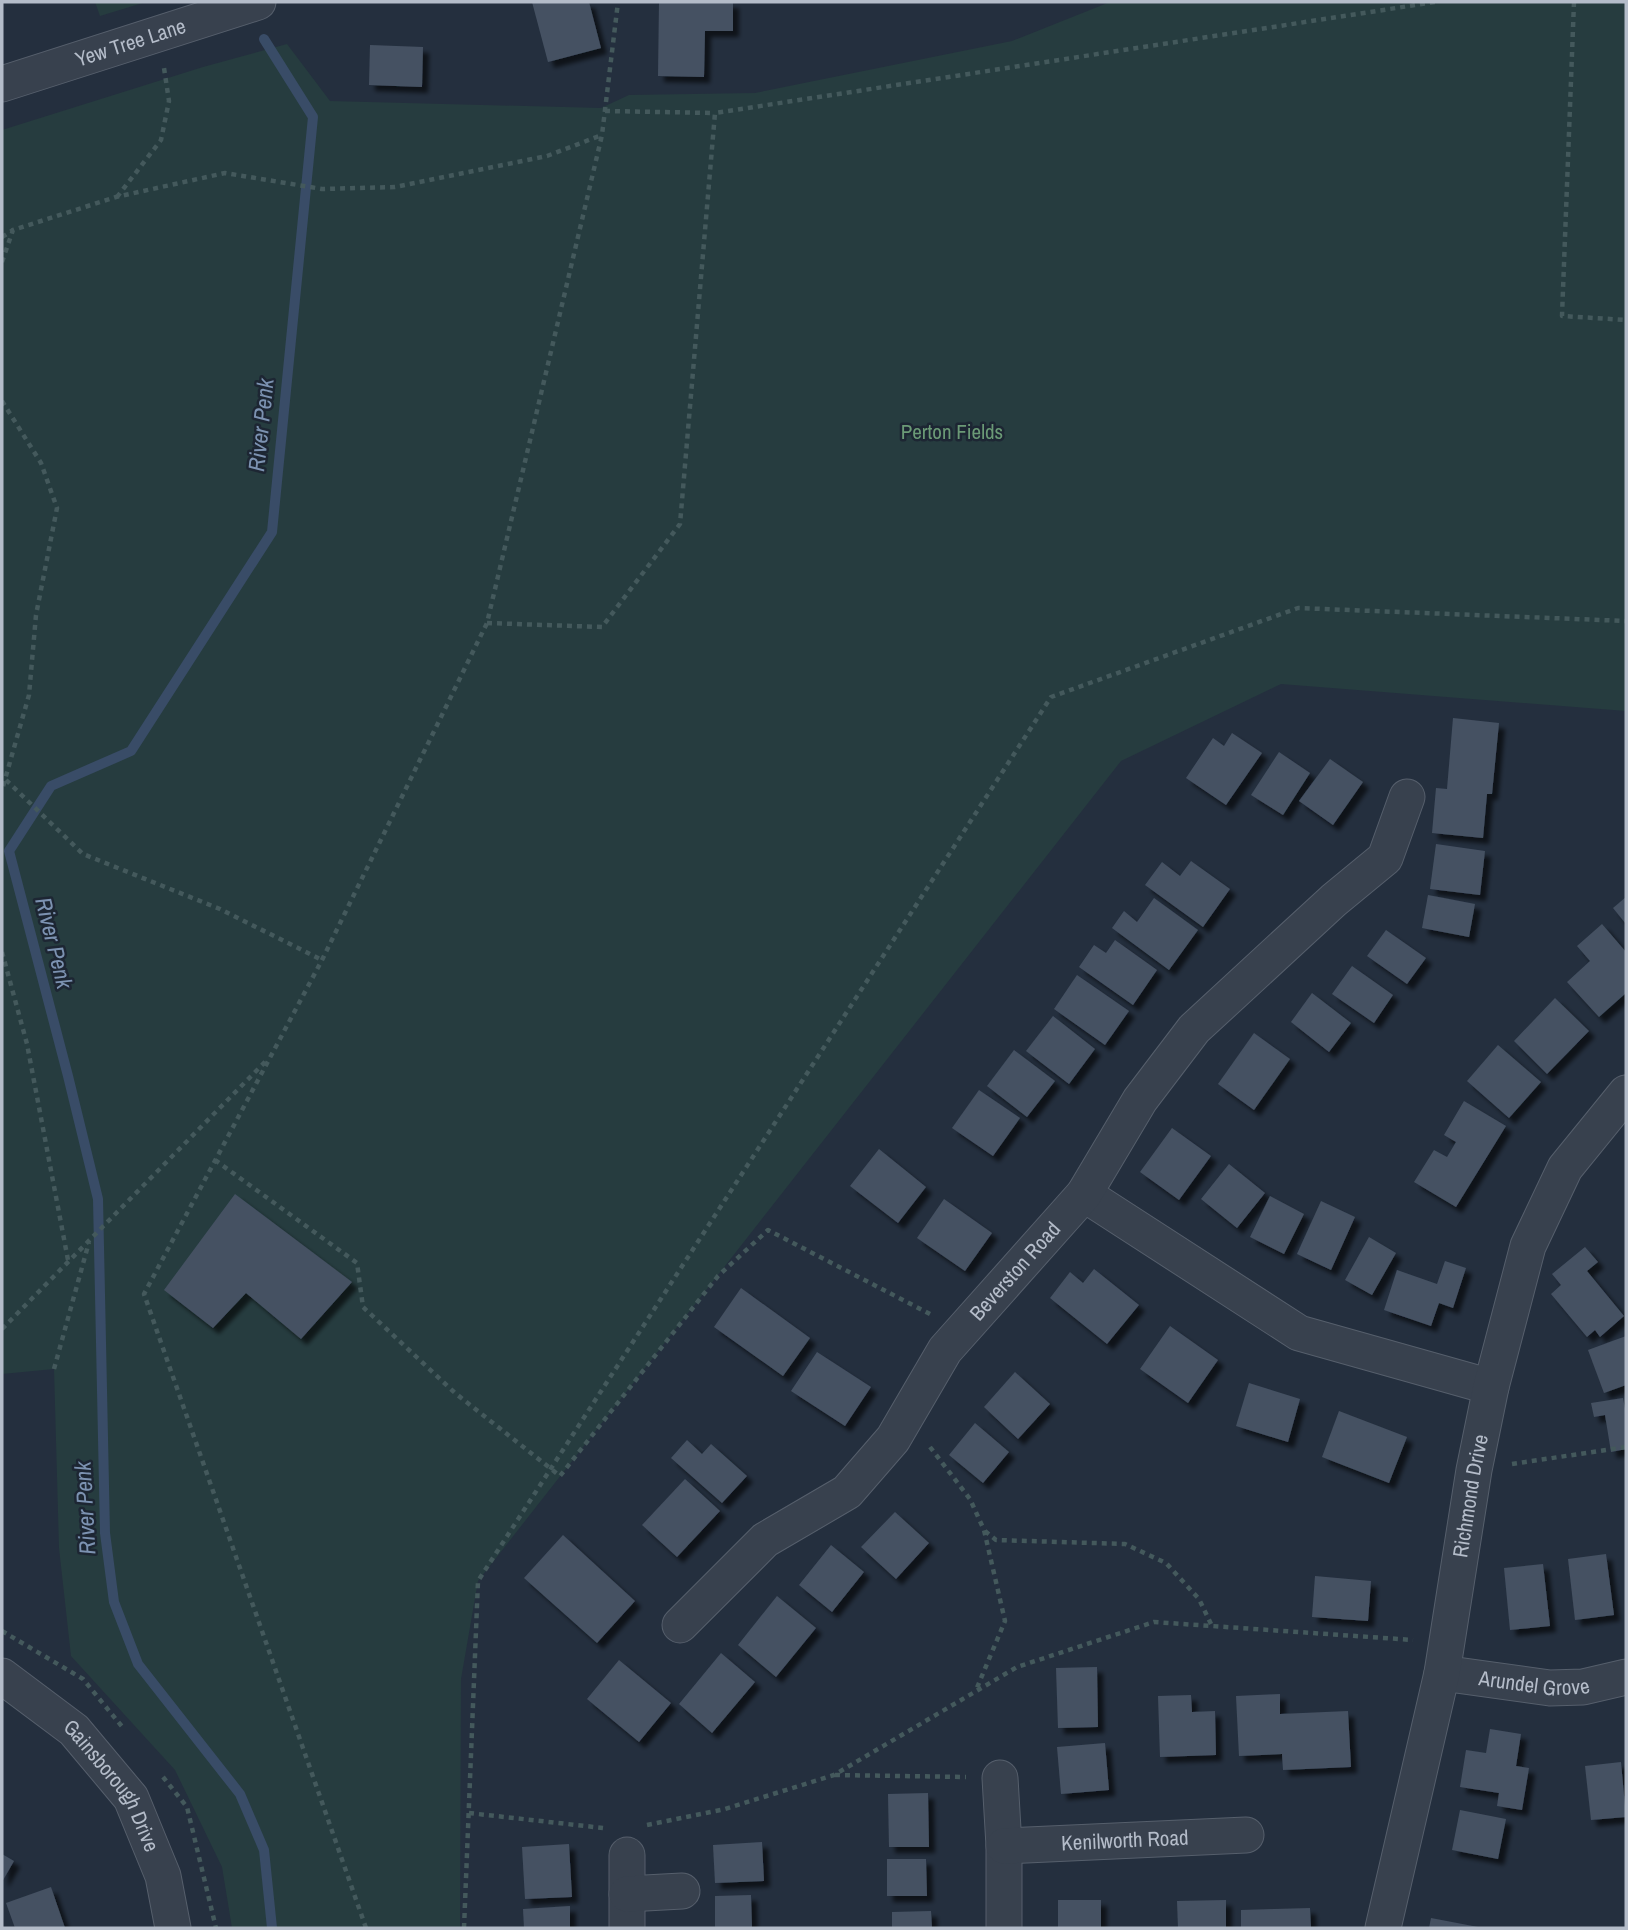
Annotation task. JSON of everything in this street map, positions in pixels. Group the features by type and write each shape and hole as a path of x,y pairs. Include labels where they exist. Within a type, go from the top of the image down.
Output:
{"street":[{"name":"Yew Tree Lane","path":"2,84 258,2"},
{"name":"Beverston Road","path":"680,1625 765,1539 847,1492 893,1439 945,1350 1084,1194 1140,1100 1194,1029 1385,858 1407,797"},
{"name":"Richmond Drive","path":"1383,1928 1444,1658 1490,1387 1528,1247 1566,1168 1626,1093"},
{"path":"1084,1194 1299,1333 1490,1387"},
{"name":"Arundel Grove","path":"1444,1658 1550,1688 1583,1687 1626,1677"},
{"name":"Gainsborough Drive","path":"2,1676 74,1730 131,1798 163,1875 173,1928"},
{"path":"1000,1778 1004,1846 1004,1928"},
{"name":"Kenilworth Road","path":"1004,1846 1246,1835"},
{"path":"623,1837 627,1928"},
{"path":"627,1894 682,1891"}],"path":[{"path":"366,1928 144,1294 322,960 487,623 602,135 618,2"},
{"path":"605,111 715,113 1435,2"},
{"path":"1574,2 1562,316 1626,320"},
{"path":"116,197 161,140 169,101 160,32"},
{"path":"487,623 603,627 680,524 715,113"},
{"path":"2,237 13,230 116,197 225,173 322,189 395,187 547,156 602,135"},
{"path":"2,262 13,230"},
{"path":"2,401 41,463 57,508 36,615 29,695 2,790"},
{"path":"464,1928 478,1581 1051,697 1298,608 1626,621"},
{"path":"6,780 83,854 220,909 322,960"},
{"path":"2,952 27,1044 68,1261"},
{"path":"2,1329 271,1055"},
{"path":"215,1160 357,1264 363,1307 455,1393 560,1476 718,1276 768,1230 961,1331"},
{"path":"54,1369 90,1240"},
{"path":"907,1416 970,1499 984,1530 1005,1621 976,1691"},
{"path":"1474,1470 1626,1447"},
{"path":"984,1530 996,1540 1125,1544 1166,1563 1199,1599 1212,1626"},
{"path":"468,1814 623,1837 725,1809 834,1774 1017,1667 1154,1622 1212,1626 1444,1658"},
{"path":"834,1774 1000,1778"}],"green space":[{"path":"95,2 146,2 100,16"},
{"name":"Perton Fields","path":"1110,2 1626,2 1626,711 1281,684 1121,761 478,1581 461,1679 460,1928 232,1928 222,1867 175,1770 71,1656 59,1548 54,1369 2,1374 2,130 203,67 287,44 330,101 601,108 629,95 755,93 1012,41"}],"building":[{"path":"532,2 589,2 601,48 548,62"},
{"path":"659,2 733,2 733,31 705,31 704,77 658,76"},
{"path":"370,45 423,47 422,87 369,85"},
{"path":"1453,718 1499,723 1492,794 1487,794 1483,838 1432,833 1436,788 1447,789"},
{"path":"1232,733 1262,753 1226,805 1186,778 1213,738 1224,746"},
{"path":"1279,752 1310,773 1283,815 1251,795"},
{"path":"1330,759 1363,782 1333,825 1299,801"},
{"path":"1436,844 1485,851 1480,895 1430,889"},
{"path":"1191,861 1230,889 1203,927 1145,885 1162,862 1180,876"},
{"path":"1428,895 1475,904 1469,937 1422,928"},
{"path":"1626,897 1626,924 1613,908"},
{"path":"1154,898 1198,930 1169,970 1112,928 1124,911 1137,922"},
{"path":"1602,924 1626,952 1626,993 1599,1017 1567,982 1590,961 1577,946"},
{"path":"1386,930 1426,958 1407,984 1367,956"},
{"path":"1115,940 1157,970 1133,1005 1079,967 1094,945 1106,953"},
{"path":"1352,966 1393,995 1374,1023 1332,994"},
{"path":"1077,975 1129,1011 1105,1045 1054,1009"},
{"path":"1312,993 1351,1023 1329,1052 1291,1022"},
{"path":"1555,998 1589,1031 1547,1074 1514,1041"},
{"path":"1053,1016 1095,1049 1069,1084 1026,1051"},
{"path":"1254,1033 1290,1059 1254,1110 1218,1084"},
{"path":"1498,1045 1541,1082 1509,1118 1467,1081"},
{"path":"1014,1050 1055,1081 1027,1117 987,1086"},
{"path":"979,1090 1020,1118 993,1156 952,1128"},
{"path":"1464,1101 1506,1126 1456,1207 1414,1182 1434,1150 1447,1157 1456,1142 1444,1135"},
{"path":"1172,1128 1211,1156 1179,1200 1140,1172"},
{"path":"879,1149 926,1187 898,1223 850,1186"},
{"path":"1229,1164 1265,1193 1237,1228 1201,1199"},
{"path":"235,1194 352,1282 301,1339 246,1293 213,1328 164,1290"},
{"path":"1270,1196 1304,1214 1284,1254 1250,1237"},
{"path":"944,1199 992,1233 965,1271 917,1238"},
{"path":"1321,1201 1355,1217 1331,1270 1297,1254"},
{"path":"1369,1237 1396,1253 1372,1295 1345,1280"},
{"path":"1585,1247 1598,1262 1587,1271 1624,1316 1600,1337 1595,1330 1587,1337 1551,1294 1561,1285 1552,1274"},
{"path":"1445,1261 1466,1268 1453,1308 1439,1303 1431,1326 1384,1310 1397,1270 1437,1284"},
{"path":"1094,1269 1139,1305 1107,1344 1050,1298 1070,1272 1083,1283"},
{"path":"741,1288 810,1338 783,1376 714,1327"},
{"path":"1170,1326 1218,1360 1188,1403 1140,1369"},
{"path":"1626,1336 1626,1385 1604,1393 1588,1350"},
{"path":"817,1352 871,1387 845,1426 791,1391"},
{"path":"1015,1372 1050,1404 1018,1439 984,1407"},
{"path":"1249,1383 1300,1399 1288,1442 1236,1426"},
{"path":"1623,1398 1626,1449 1611,1452 1605,1415 1594,1417 1591,1403"},
{"path":"1339,1411 1407,1437 1389,1483 1322,1457"},
{"path":"975,1423 1009,1452 983,1483 949,1455"},
{"path":"687,1440 702,1454 711,1444 747,1476 722,1503 671,1458"},
{"path":"685,1479 720,1511 677,1557 642,1525"},
{"path":"895,1512 929,1543 896,1579 861,1547"},
{"path":"563,1535 635,1601 597,1643 524,1578"},
{"path":"831,1545 864,1572 832,1612 799,1585"},
{"path":"1606,1554 1614,1615 1575,1620 1568,1559"},
{"path":"1543,1564 1550,1626 1510,1630 1504,1568"},
{"path":"1315,1576 1371,1581 1368,1621 1312,1617"},
{"path":"777,1596 816,1628 776,1677 738,1645"},
{"path":"721,1653 755,1682 712,1733 679,1704"},
{"path":"619,1660 671,1703 639,1742 587,1699"},
{"path":"1097,1667 1098,1727 1058,1728 1056,1668"},
{"path":"1280,1694 1280,1714 1348,1711 1351,1767 1283,1770 1282,1754 1239,1756 1236,1696"},
{"path":"1191,1695 1192,1712 1215,1711 1216,1755 1160,1757 1158,1696"},
{"path":"1490,1729 1521,1734 1516,1766 1529,1768 1522,1810 1497,1806 1499,1793 1460,1787 1466,1750 1486,1753"},
{"path":"1105,1743 1109,1790 1061,1794 1057,1747"},
{"path":"1621,1762 1626,1817 1591,1820 1585,1766"},
{"path":"928,1793 929,1847 889,1847 888,1794"},
{"path":"1460,1810 1506,1819 1498,1859 1452,1850"},
{"path":"762,1842 764,1881 715,1883 713,1845"},
{"path":"569,1844 572,1897 525,1899 522,1847"},
{"path":"2,1854 14,1861 2,1882"},
{"path":"887,1859 926,1859 927,1896 887,1896"},
{"path":"51,1887 65,1928 15,1928 6,1903"},
{"path":"751,1895 752,1928 715,1928 715,1896"},
{"path":"1058,1900 1101,1900 1101,1928 1058,1928"},
{"path":"1226,1900 1226,1928 1178,1928 1177,1901"},
{"path":"570,1906 570,1928 524,1928 523,1909"},
{"path":"1310,1908 1311,1928 1241,1928 1241,1910"},
{"path":"931,1911 932,1928 892,1928 892,1912"},
{"path":"1431,1918 1478,1927 1478,1928 1429,1928"}],"waterway":[{"name":"River Penk","path":"264,39 313,117 272,532 131,751 51,786 9,851 98,1199 105,1533 114,1602 138,1664 240,1794 264,1850 272,1928"}]}
